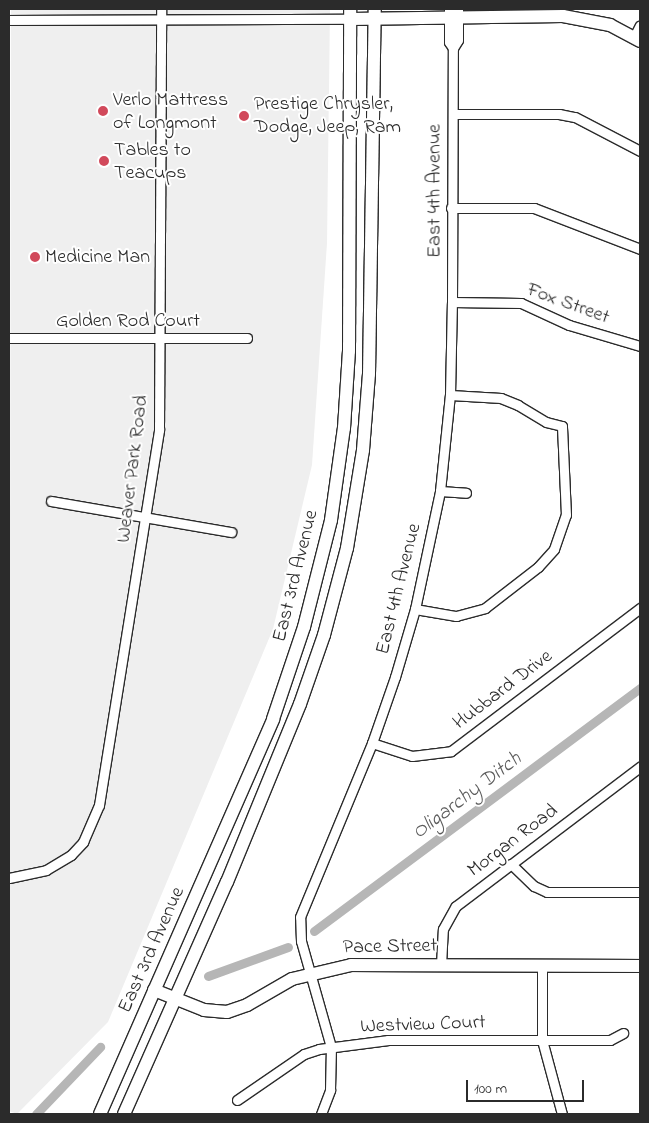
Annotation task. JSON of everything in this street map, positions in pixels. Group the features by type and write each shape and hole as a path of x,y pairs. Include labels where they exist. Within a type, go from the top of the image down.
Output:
{"main road":[{"path":"350,14 453,13 579,18 610,25 637,39"},
{"name":"East 3rd Avenue","path":"100,1114 273,719 304,628 331,520 344,428 349,351 350,14"},
{"name":"East 3rd Avenue","path":"124,1114 227,882 300,704 326,626 347,548 363,450 370,367 374,14"},
{"name":"Pace Street","path":"154,990 211,1012 234,1011 281,984 310,973 350,964 640,966"}],"street":[{"name":"Weaver Park Road","path":"9,878 60,863 83,842 94,820 146,518 159,430 161,339 161,9"},
{"name":"East 4th Avenue","path":"321,1114 330,1090 331,1047 300,941 300,917 372,744 415,609 440,491 450,395 453,48 449,42 453,13"},
{"path":"9,20 161,20 350,14"},
{"path":"637,39 640,25"},
{"path":"453,114 559,114 575,116 640,151"},
{"path":"451,208 534,208 640,249"},
{"name":"Fox Street","path":"452,302 521,303 586,331 640,346"},
{"name":"Golden Rod Court","path":"9,338 247,338"},
{"path":"415,609 456,616 485,608 538,567 554,549 566,515 562,426 546,422 518,405 501,398 450,395"},
{"path":"440,491 466,493"},
{"path":"51,501 231,532"},
{"name":"Hubbard Drive","path":"372,744 412,756 451,751 640,608"},
{"name":"Morgan Road","path":"441,965 443,929 448,917 456,906 639,771"},
{"path":"511,864 534,886 547,892 640,892"},
{"path":"542,965 542,1040 562,1114"},
{"name":"Westview Court","path":"237,1100 304,1054 331,1047 388,1040 610,1040 623,1033"}],"shaded area":[{"path":"11,9 330,9 327,243 312,465 273,629 108,1022 17,1114 9,1111"}],"waterway":[{"name":"Oligarchy Ditch","path":"314,931 640,688"},
{"name":"Oligarchy Ditch","path":"208,976 288,947"},
{"name":"Oligarchy Ditch","path":"36,1114 100,1047"}],"place":[{"name":"Verlo Mattress of Longmont","path":"103,111"},
{"name":"Prestige Chrysler, Dodge, Jeep, Ram","path":"244,116"},
{"name":"Tables to Teacups","path":"104,161"},
{"name":"Medicine Man","path":"35,257"}]}
